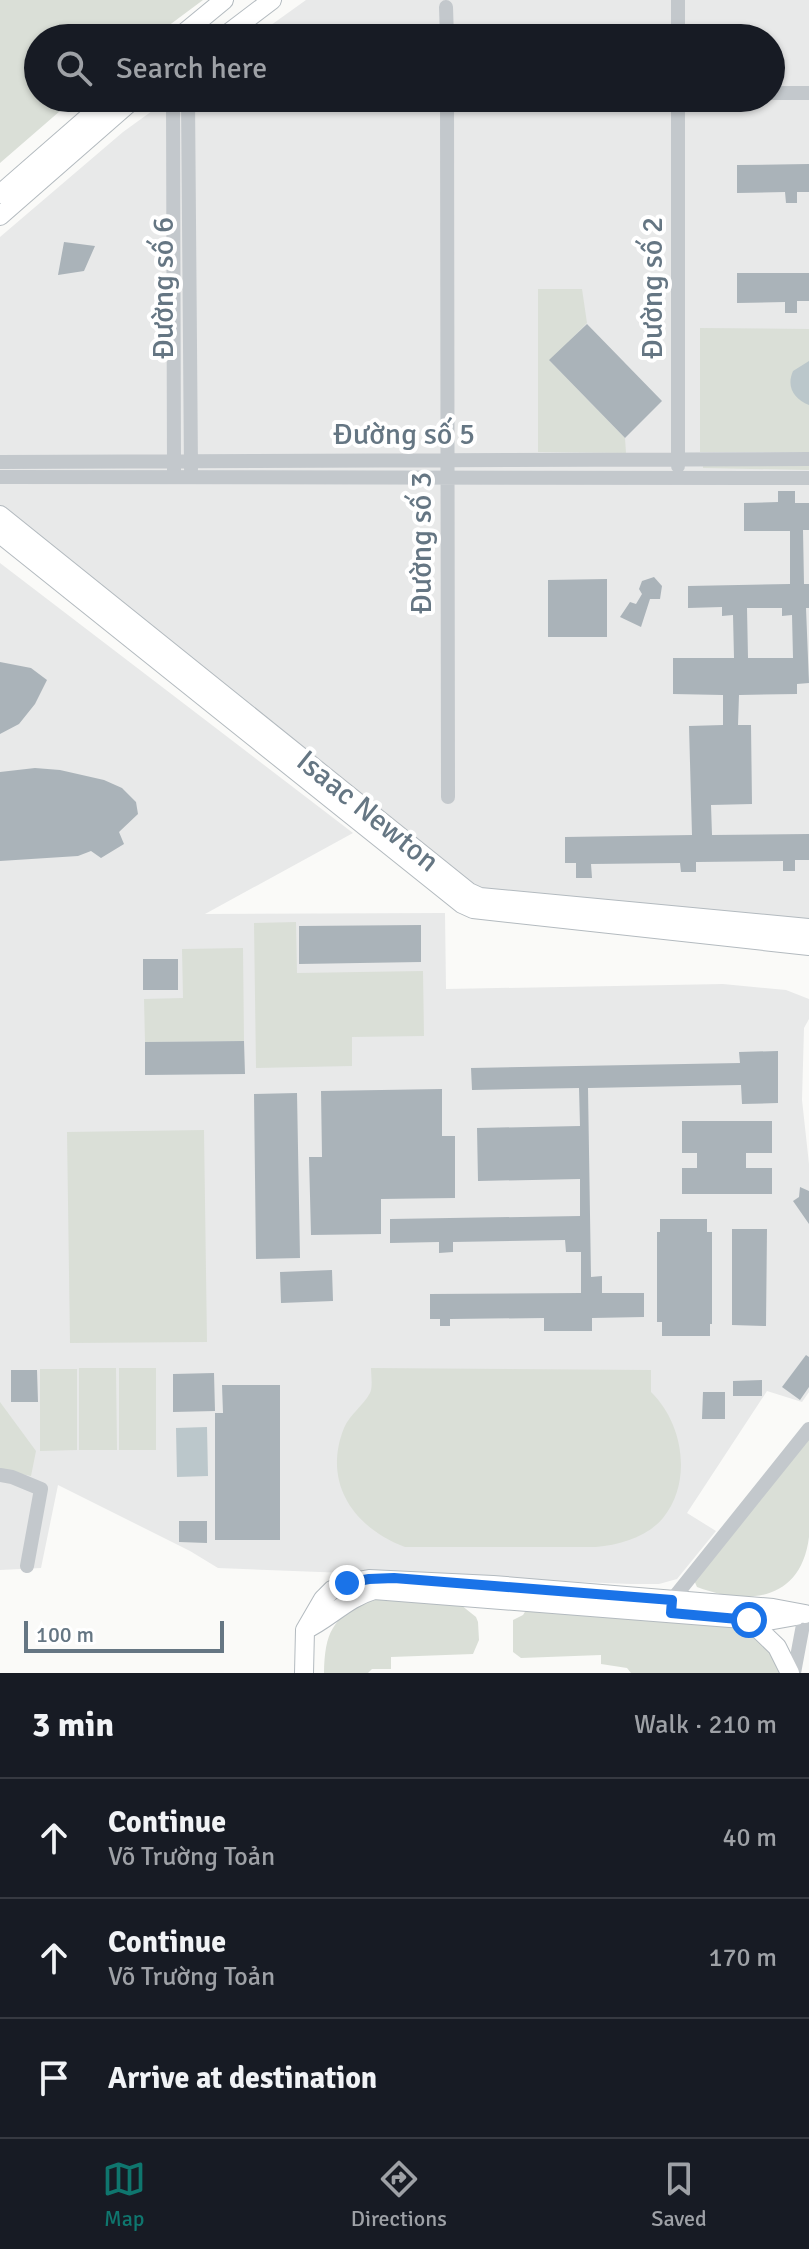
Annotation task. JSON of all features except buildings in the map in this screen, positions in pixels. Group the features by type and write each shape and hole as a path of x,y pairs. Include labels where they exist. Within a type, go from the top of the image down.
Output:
{"street":[{"path":"197,24 224,0"},
{"path":"240,24 272,0"},
{"path":"678,0 678,24"},
{"path":"446,7 447,24"},
{"path":"785,93 809,93"},
{"path":"0,194 94,112"},
{"path":"0,216 119,112"},
{"name":"Đường số 6","path":"173,112 174,477"},
{"name":"Đường số 6","path":"188,112 191,477"},
{"name":"Đường số 3","path":"447,112 448,797"},
{"name":"Đường số 2","path":"678,112 678,478"},
{"name":"Đường số 5","path":"0,462 809,459"},
{"name":"Đường số 5","path":"0,477 809,478"},
{"name":"Isaac Newton","path":"0,515 469,892 480,897 809,928"},
{"name":"Isaac Newton","path":"0,534 462,904 473,909 809,946"},
{"path":"672,1607 809,1429"},
{"path":"0,1475 41,1489 27,1566"},
{"path":"304,1673 305,1630 325,1620 359,1594 374,1590 672,1607 808,1609"},
{"path":"672,1607 768,1621 808,1609"},
{"path":"792,1673 808,1609"},
{"path":"749,1620 777,1647 792,1673"}],"shaded area":[{"path":"0,0 203,0 171,24 24,24 24,112 59,112 0,163"},
{"path":"306,0 809,0 809,920 482,894 0,511 0,237 151,112 785,112 785,24 273,24"},
{"path":"538,289 582,289 587,323 550,361 625,438 626,453 538,452"},
{"path":"700,328 809,329 809,452 700,452"},
{"path":"809,361 809,405 796,396 790,382 793,371"},
{"path":"809,463 809,470 703,468 703,465"},
{"path":"0,563 353,833 205,914 445,913 446,989 723,984 786,990 809,999 809,1019 804,1028 802,1100 809,1164 809,1392 802,1402 767,1391 687,1513 716,1531 677,1579 659,1584 631,1584 218,1568 58,1485 41,1568 0,1570"},
{"path":"296,922 297,973 423,971 424,1036 352,1037 352,1066 256,1068 254,923"},
{"path":"243,948 244,1041 145,1042 144,999 183,998 182,949"},
{"path":"204,1130 207,1342 70,1343 67,1132"},
{"path":"79,1368 116,1368 117,1450 79,1450"},
{"path":"119,1368 156,1368 156,1450 119,1450"},
{"path":"371,1368 651,1370 651,1392 671,1420 680,1453 681,1470 672,1503 657,1525 632,1539 605,1546 405,1547 387,1539 357,1516 340,1485 337,1467 344,1428 370,1393"},
{"path":"40,1369 77,1369 77,1450 40,1451"},
{"path":"0,1402 36,1451 31,1476 0,1470"},
{"path":"207,1427 208,1476 177,1477 176,1428"},
{"path":"809,1437 809,1537 804,1558 795,1574 783,1586 753,1596 716,1593 697,1587 693,1578"},
{"path":"367,1598 456,1601 478,1622 479,1640 473,1654 391,1657 391,1669 372,1669 368,1673 324,1673 326,1647 333,1628 346,1613"},
{"path":"528,1607 739,1625 760,1639 783,1673 631,1673 627,1668 601,1664 601,1655 521,1658 513,1652 513,1620 523,1615"}],"route":[{"path":"347,1583 394,1578 672,1600 671,1613 749,1620"}]}
